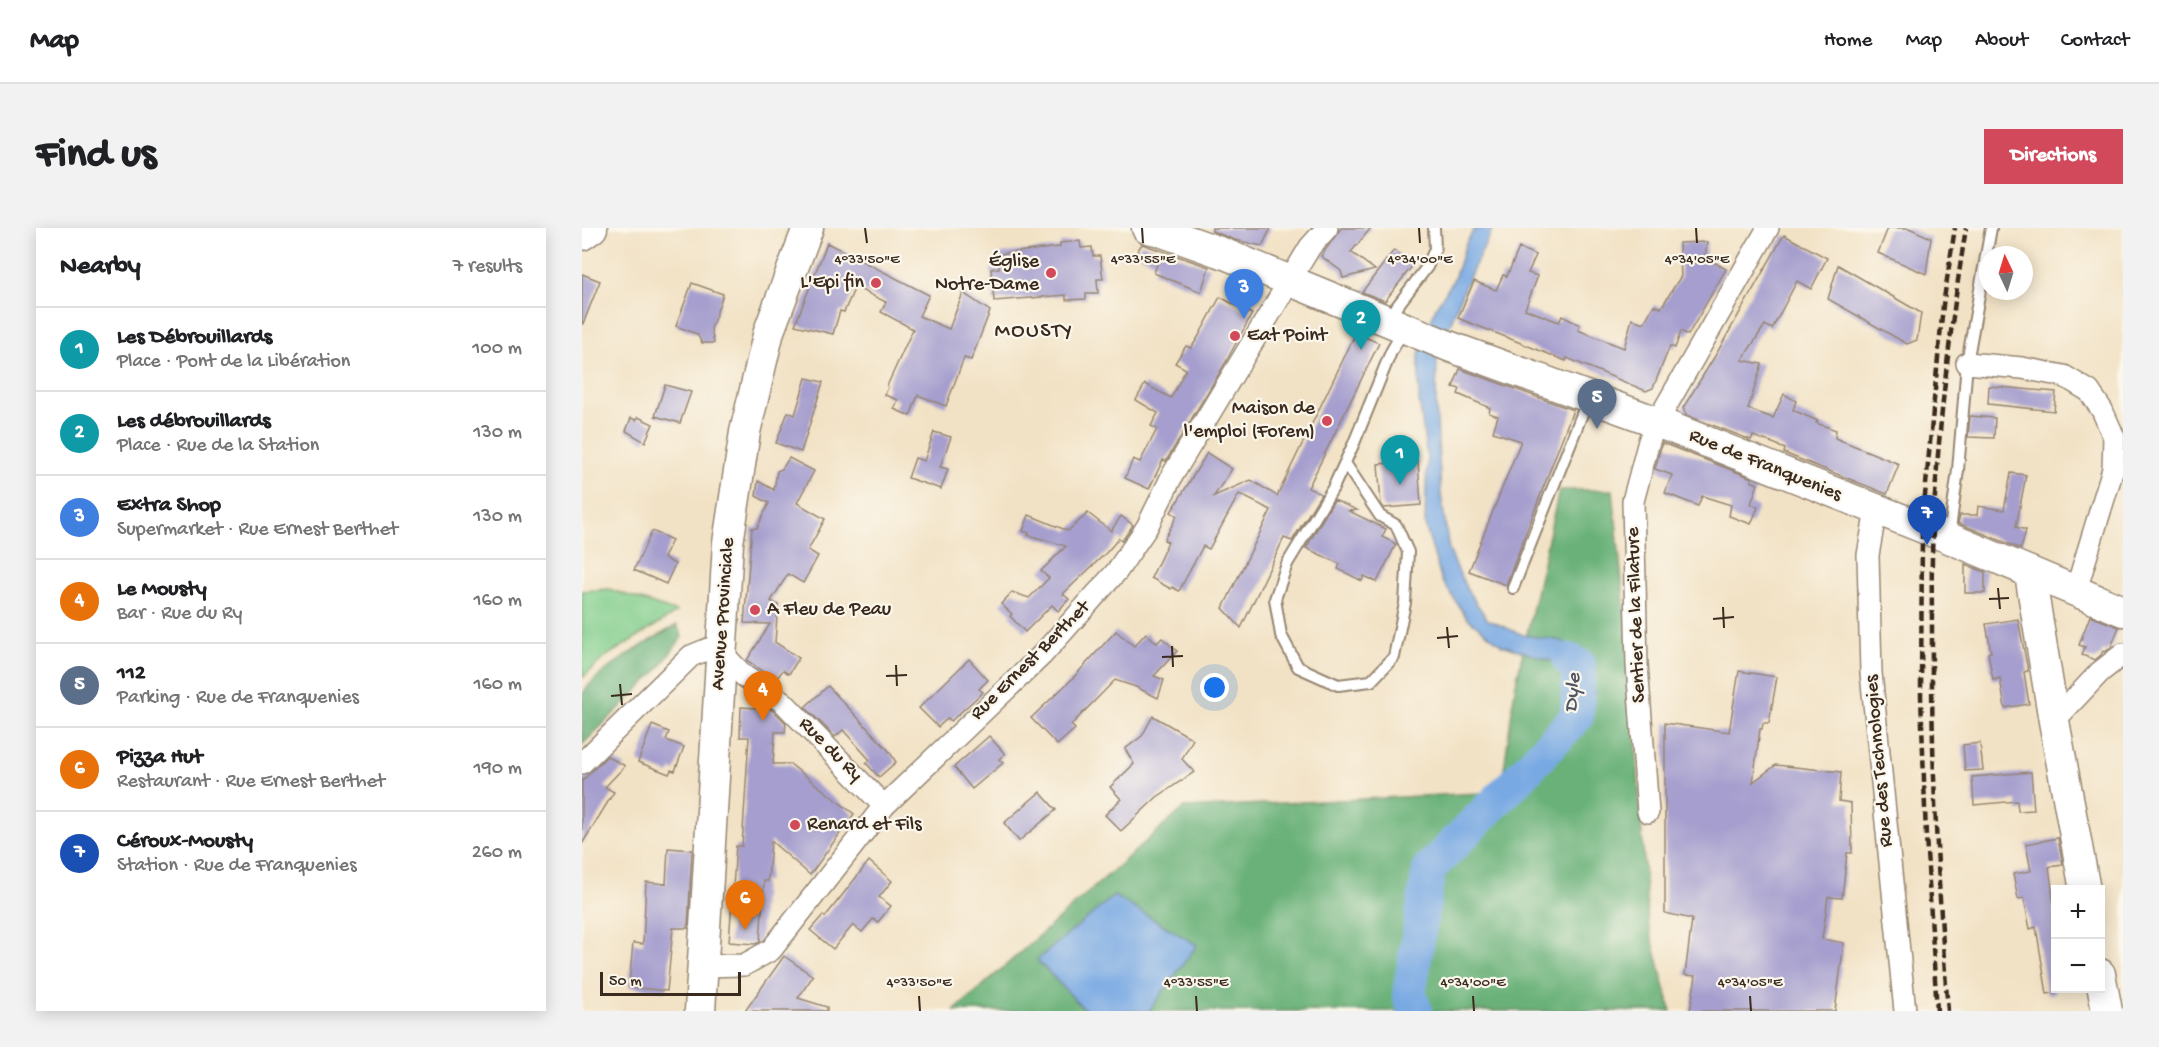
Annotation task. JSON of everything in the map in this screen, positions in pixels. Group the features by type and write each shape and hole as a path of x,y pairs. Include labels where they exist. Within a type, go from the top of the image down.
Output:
{"street":[{"path":"582,235 592,228"},
{"name":"Avenue Provinciale","path":"700,1011 728,543 745,432 770,332 808,228"},
{"name":"Rue de Franquenies","path":"1147,228 1205,242 1290,282 1402,328 1657,422 1949,538 2030,574 2123,611"},
{"name":"Rue Ernest Berthet","path":"703,966 744,965 771,950 884,806 1042,655 1117,571 1147,527 1173,474 1310,247 1327,228"},
{"name":"Sentier de la Filature","path":"1648,812 1637,665 1633,501 1649,441 1657,422 1768,228"},
{"path":"1967,363 2022,368 2064,376 2089,391 2102,410 2114,437 2113,469 2076,591"},
{"name":"Rue des Technologies","path":"1876,510 1868,555 1871,673 1905,1011"},
{"path":"2030,574 2084,885"},
{"path":"582,764 691,656 708,650 720,651"},
{"name":"Rue du Ry","path":"720,651 744,676 783,702 884,806"},
{"path":"2054,721 2100,672 2123,654"},
{"path":"2104,993 2107,1011"}],"lane":[{"path":"1345,463 1380,516 1396,525 1408,552 1405,603 1394,657 1371,681 1338,685 1298,667 1281,635 1275,599 1287,564 1333,488 1345,463 1435,249 1434,228"},
{"path":"1949,538 1958,470 1967,363 1993,229"},
{"path":"1513,588 1589,398"}],"green space":[{"path":"1559,490 1613,490 1632,684 1648,923 1671,1011 954,1011 1184,808 1501,792 1515,688"},
{"path":"609,589 677,612 605,657 582,678 582,591"},
{"path":"677,625 682,637 658,670 582,745 583,694 588,686 625,656"}],"water":[{"path":"1475,228 1493,228 1465,286 1437,358 1436,405 1441,494 1449,550 1467,590 1488,620 1523,635 1562,641 1591,661 1595,694 1572,702 1575,692 1573,675 1559,663 1502,645 1467,618 1442,581 1425,525 1427,458 1419,400 1419,354 1436,307 1454,279 1466,243"},
{"path":"1114,896 1197,945 1149,1011 1086,1011 1037,960"}],"building":[{"path":"1212,228 1271,228 1262,246 1235,240 1212,231"},
{"path":"1341,228 1371,228 1351,252 1375,270 1343,278 1341,271 1321,256"},
{"path":"1888,228 1909,228 1931,238 1926,274 1878,253"},
{"path":"1784,235 1827,258 1811,289 1797,281 1772,329 1765,325 1742,360 1762,364 1748,409 1773,418 1784,394 1796,401 1793,410 1818,421 1816,423 1836,430 1835,438 1899,464 1887,494 1784,453 1785,449 1778,445 1753,436 1751,440 1686,415 1683,408"},
{"name":"Église Notre-Dame","path":"1080,241 1081,248 1092,247 1093,256 1100,256 1103,279 1097,279 1098,293 1086,293 1086,299 1066,300 1066,295 994,301 991,269 999,268 998,254 1060,247 1060,243"},
{"path":"1707,242 1705,257 1726,269 1688,335 1681,331 1675,348 1670,346 1653,388 1646,391 1567,358 1566,361 1458,318 1474,281 1496,290 1503,275 1507,276 1519,248 1536,255 1528,273 1538,276 1525,309 1559,322 1562,316 1580,325 1578,330 1624,348 1632,319 1644,323 1654,305 1661,308 1681,276 1679,243"},
{"path":"827,243 929,295 919,316 949,329 963,293 990,311 971,360 964,358 946,406 918,395 910,416 894,409 898,400 885,395 913,329 881,312 886,302 855,287 844,312 840,311 833,334 795,325"},
{"path":"1142,244 1209,267 1201,292 1154,273 1157,264 1136,253"},
{"path":"1394,250 1413,265 1385,301 1362,292"},
{"path":"1838,265 1921,313 1917,340 1907,344 1828,299"},
{"path":"582,274 600,281 583,324 582,324"},
{"path":"692,283 723,294 711,329 714,343 702,343 697,334 676,326"},
{"path":"1220,297 1252,314 1166,461 1163,460 1149,489 1125,478 1133,459 1140,462 1157,429 1151,426 1158,413 1136,400 1145,384 1171,398 1186,369 1175,363 1186,346 1191,348"},
{"path":"1356,333 1379,343 1308,488 1321,494 1292,541 1284,538 1241,628 1223,608 1271,510 1239,494 1209,549 1203,546 1179,591 1151,578 1168,542 1164,540 1177,516 1171,512 1207,453 1232,469 1214,496 1251,480 1277,496"},
{"path":"1460,369 1573,410 1506,585 1469,571 1521,441 1493,432 1498,416 1489,413 1490,408 1458,394 1460,389 1453,387"},
{"path":"806,378 823,382 801,452 776,443 788,412 795,415"},
{"path":"665,385 691,392 680,423 655,416"},
{"path":"1989,386 2056,392 2054,411 1988,404"},
{"path":"1970,416 1995,418 1994,438 1968,437"},
{"path":"638,417 653,424 645,442 626,431 631,418 636,420"},
{"path":"934,432 951,437 940,467 948,469 941,489 908,478 915,458 924,461"},
{"path":"1662,443 1752,478 1751,481 1758,484 1751,504 1758,507 1751,524 1729,516 1731,505 1702,496 1698,506 1665,493 1672,475 1655,469"},
{"path":"789,458 814,471 797,503 825,519 808,550 818,556 803,583 788,574 771,601 778,605 775,642 799,658 789,674 783,670 775,681 747,660 770,624 744,623 752,528 757,528 769,503 756,496 758,481 774,490 777,471 782,469"},
{"path":"1418,461 1421,505 1384,508 1381,504 1378,464"},
{"path":"2011,473 2026,475 2016,527 2026,530 2021,549 1958,523 1960,515 1977,515 1978,506 2004,510"},
{"path":"1334,500 1357,510 1349,511 1386,529 1382,537 1396,544 1377,582 1364,576 1362,581 1338,569 1340,564 1306,548"},
{"path":"1088,513 1111,531 1121,516 1133,525 1122,541 1119,538 1063,594 1069,599 1058,611 1052,605 1025,632 1010,616 1012,614 1001,604 1012,592 1029,598 1049,578 1041,571 1066,546 1028,535 1029,533 1023,531 1029,515 1068,531"},
{"path":"652,531 672,540 664,558 675,564 666,584 634,570"},
{"path":"1965,564 1985,572 1985,593 1965,593"},
{"path":"2090,616 2119,627 2111,647 2103,651 2095,660 2082,655 2085,647 2079,645"},
{"path":"2018,619 2028,671 2024,672 2029,704 2005,708 2000,678 1993,680 1986,624"},
{"path":"1116,631 1134,646 1146,633 1157,643 1162,638 1177,651 1154,676 1164,680 1158,698 1115,680 1071,725 1075,729 1057,745 1031,718 1072,679"},
{"path":"969,659 988,680 979,689 983,692 951,721 948,718 938,727 919,708"},
{"path":"1739,671 1777,677 1769,723 1763,723 1760,729 1753,782 1776,765 1841,772 1839,801 1851,803 1852,853 1847,853 1842,898 1828,897 1822,939 1844,943 1835,1011 1690,1011 1696,976 1685,975 1692,919 1665,913 1665,723 1729,732"},
{"path":"828,686 889,751 896,762 879,777 866,763 870,760 843,730 835,737 805,707"},
{"path":"741,707 770,709 775,712 786,723 785,732 775,732 773,764 790,764 854,814 810,875 771,841 768,881 764,881 760,942 755,944 729,942 736,846 742,846 749,737 740,737"},
{"path":"1153,716 1193,739 1182,759 1194,772 1157,797 1121,831 1105,815 1121,799 1110,787 1134,764 1125,749 1142,736"},
{"path":"652,725 669,732 666,740 684,747 675,771 671,770 669,774 638,762"},
{"path":"989,736 1005,754 999,759 1003,763 972,789 954,767"},
{"path":"1980,743 1983,770 1965,771 1963,745"},
{"path":"607,756 625,766 605,787 614,792 582,844 582,781"},
{"path":"2031,772 2034,810 2018,811 2017,801 1974,805 1972,777"},
{"path":"1040,792 1056,810 1019,841 1004,823"},
{"path":"2058,838 2063,865 2049,867 2051,885 2051,993 2055,993 2047,994 2036,927 2030,929 2024,898 2018,899 2013,874 2031,871 2026,844"},
{"path":"668,848 692,850 688,928 673,928 667,991 629,987 633,943 643,944 646,882 666,884"},
{"path":"869,861 892,881 879,897 891,906 878,922 873,919 862,932 853,925 833,949 810,930 823,915 825,917"},
{"path":"784,956 813,976 798,998 827,1007 827,1011 745,1011"}],"waterway":[{"name":"Dyle","path":"1416,1011 1409,995 1429,869 1577,716 1579,665 1569,660"}],"railway":[{"path":"1937,1011 1926,836 1921,696 1922,527 1943,305 1955,228"},
{"path":"1948,1011 1934,776 1932,556 1941,416 1966,228"}],"place":[{"name":"Église Notre-Dame","path":"1051,273"},
{"name":"L'Epi fin","path":"876,283"},
{"name":"Extra Shop","path":"1244,319"},
{"name":"Eat Point","path":"1235,336"},
{"name":"Les débrouillards","path":"1361,350"},
{"name":"Maison de l'emploi (Forem)","path":"1327,421"},
{"name":"112","path":"1597,429"},
{"name":"Les Débrouillards","path":"1400,485"},
{"name":"Céroux-Mousty","path":"1927,545"},
{"name":"A Fleu de Peau","path":"755,610"},
{"name":"Le Mousty","path":"763,721"},
{"name":"Renard et Fils","path":"795,825"},
{"name":"Pizza Hut","path":"745,930"}],"district":[{"name":"MOUSTY","path":"1034,332"}]}
